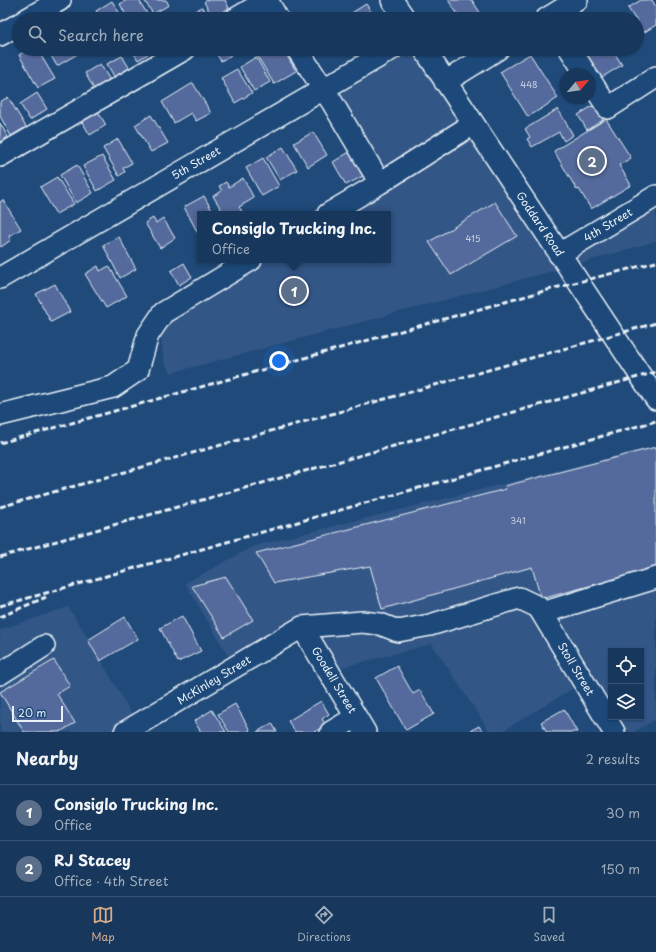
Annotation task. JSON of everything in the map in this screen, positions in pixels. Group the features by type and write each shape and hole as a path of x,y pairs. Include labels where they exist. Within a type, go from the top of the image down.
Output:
{"street":[{"path":"39,12 60,0"},
{"path":"247,12 267,0 274,12"},
{"path":"392,0 400,12"},
{"path":"558,12 577,0"},
{"path":"0,35 12,28"},
{"path":"0,156 173,56"},
{"path":"302,56 332,102 380,183"},
{"name":"5th Street","path":"0,278 380,56"},
{"name":"Goddard Road","path":"428,56 656,399"},
{"path":"445,82 487,56"},
{"path":"574,56 582,68"},
{"path":"596,89 608,108 656,77"},
{"path":"333,211 473,124"},
{"name":"4th Street","path":"559,254 656,196"},
{"path":"0,415 113,387 138,370 148,335 163,313 246,263"},
{"path":"302,628 362,622 380,624 398,631 430,625 519,598 540,610 653,585"},
{"name":"Stoll Street","path":"540,610 614,732"},
{"name":"Goodell Street","path":"302,628 361,724"},
{"name":"McKinley Street","path":"125,732 302,628"},
{"path":"0,674 44,646"},
{"path":"331,732 361,724"}],"shaded area":[{"path":"380,56 429,56 559,254 656,196 656,241 568,267 171,373 164,362 160,332 163,313 246,263 391,263 391,211 333,211 380,183 323,89"},
{"path":"656,446 656,719 634,732 614,732 584,682 501,732 490,732 432,644 328,671 302,628 235,667 185,583 254,546"},
{"path":"68,607 87,636 138,725 125,732 0,732 0,630"}],"building":[{"path":"127,0 139,0 146,12 124,12 120,4"},
{"path":"144,0 166,0 169,5 157,12 152,12"},
{"path":"207,0 225,0 229,8 223,12 210,12 204,2"},
{"path":"448,0 472,0 480,12 456,12"},
{"path":"641,0 652,0 656,7 656,25 644,32 644,12 631,12 628,8"},
{"path":"112,1 119,12 97,12"},
{"path":"366,4 371,12 353,12"},
{"path":"202,7 205,12 194,12"},
{"path":"20,56 41,56 55,79 38,88"},
{"path":"51,56 74,56 57,66"},
{"path":"122,56 130,69 115,78 107,64"},
{"path":"135,56 145,56 138,60"},
{"path":"218,56 229,56 221,61"},
{"path":"287,56 296,71 274,84 258,57"},
{"path":"527,56 531,56 558,98 528,117 500,72"},
{"path":"584,56 616,56 622,65 599,79 596,74 596,68 592,68"},
{"path":"256,57 270,82 254,91 240,67"},
{"path":"100,64 110,80 94,89 85,73"},
{"path":"237,69 252,93 235,103 221,78"},
{"path":"193,83 211,113 196,121 191,113 174,123 162,102"},
{"path":"37,93 47,109 30,120 20,104"},
{"path":"8,97 26,127 11,136 0,116 0,102"},
{"path":"594,105 603,120 587,130 578,115"},
{"path":"558,109 573,135 564,141 559,132 532,147 527,139 530,137 525,129"},
{"path":"97,110 106,125 90,135 81,120"},
{"path":"151,115 168,143 151,152 135,125"},
{"path":"606,119 631,158 619,165 631,185 591,209 579,189 577,190 554,151"},
{"path":"0,123 8,137 0,142"},
{"path":"313,132 327,155 308,167 294,143"},
{"path":"118,139 132,163 123,168 125,172 119,176 103,148"},
{"path":"283,147 297,170 280,180 266,157"},
{"path":"351,151 365,175 346,185 333,162"},
{"path":"102,156 116,180 97,191 83,166"},
{"path":"263,158 279,186 262,196 246,168"},
{"path":"77,165 93,193 76,203 60,175"},
{"path":"57,177 74,204 56,214 40,187"},
{"path":"243,178 254,198 239,207 242,211 222,211 213,196 222,191 219,186 226,182 229,187"},
{"path":"204,196 212,211 197,211 197,231 184,207"},
{"path":"3,200 21,229 9,236 11,240 1,247 0,202"},
{"path":"495,202 517,236 451,275 429,242"},
{"path":"153,218 156,223 163,218 175,238 160,248 145,223"},
{"path":"119,237 136,269 120,278 103,245"},
{"path":"184,263 192,277 179,285 171,271"},
{"path":"98,266 100,271 109,266 127,296 106,308 85,274"},
{"path":"55,284 70,312 51,322 36,294"},
{"path":"656,447 656,568 541,599 532,567 382,609 370,566 274,583 256,553 506,489 505,486"},
{"path":"226,577 253,620 224,637 192,586"},
{"path":"182,616 201,651 178,662 160,628"},
{"path":"125,617 138,639 100,661 88,640"},
{"path":"54,660 70,686 57,694 75,723 60,732 24,732 0,692"},
{"path":"397,666 413,694 420,690 434,714 406,730 376,678"},
{"path":"321,701 329,714 322,719 326,725 314,732 295,732 288,721"},
{"path":"235,704 250,730 247,732 229,732 218,714"},
{"path":"564,709 577,732 547,732 541,722"},
{"path":"212,710 226,732 201,732 194,721"},
{"path":"272,723 277,732 257,732"},
{"path":"479,726 483,732 468,732"}],"railway":[{"path":"0,443 555,288 656,262"},
{"path":"0,507 656,323"},
{"path":"0,557 656,372"},
{"path":"0,606 656,421"},
{"path":"0,617 46,597"}],"place":[{"name":"RJ Stacey","path":"592,161"},
{"name":"Consiglo Trucking Inc.","path":"294,291"}]}
